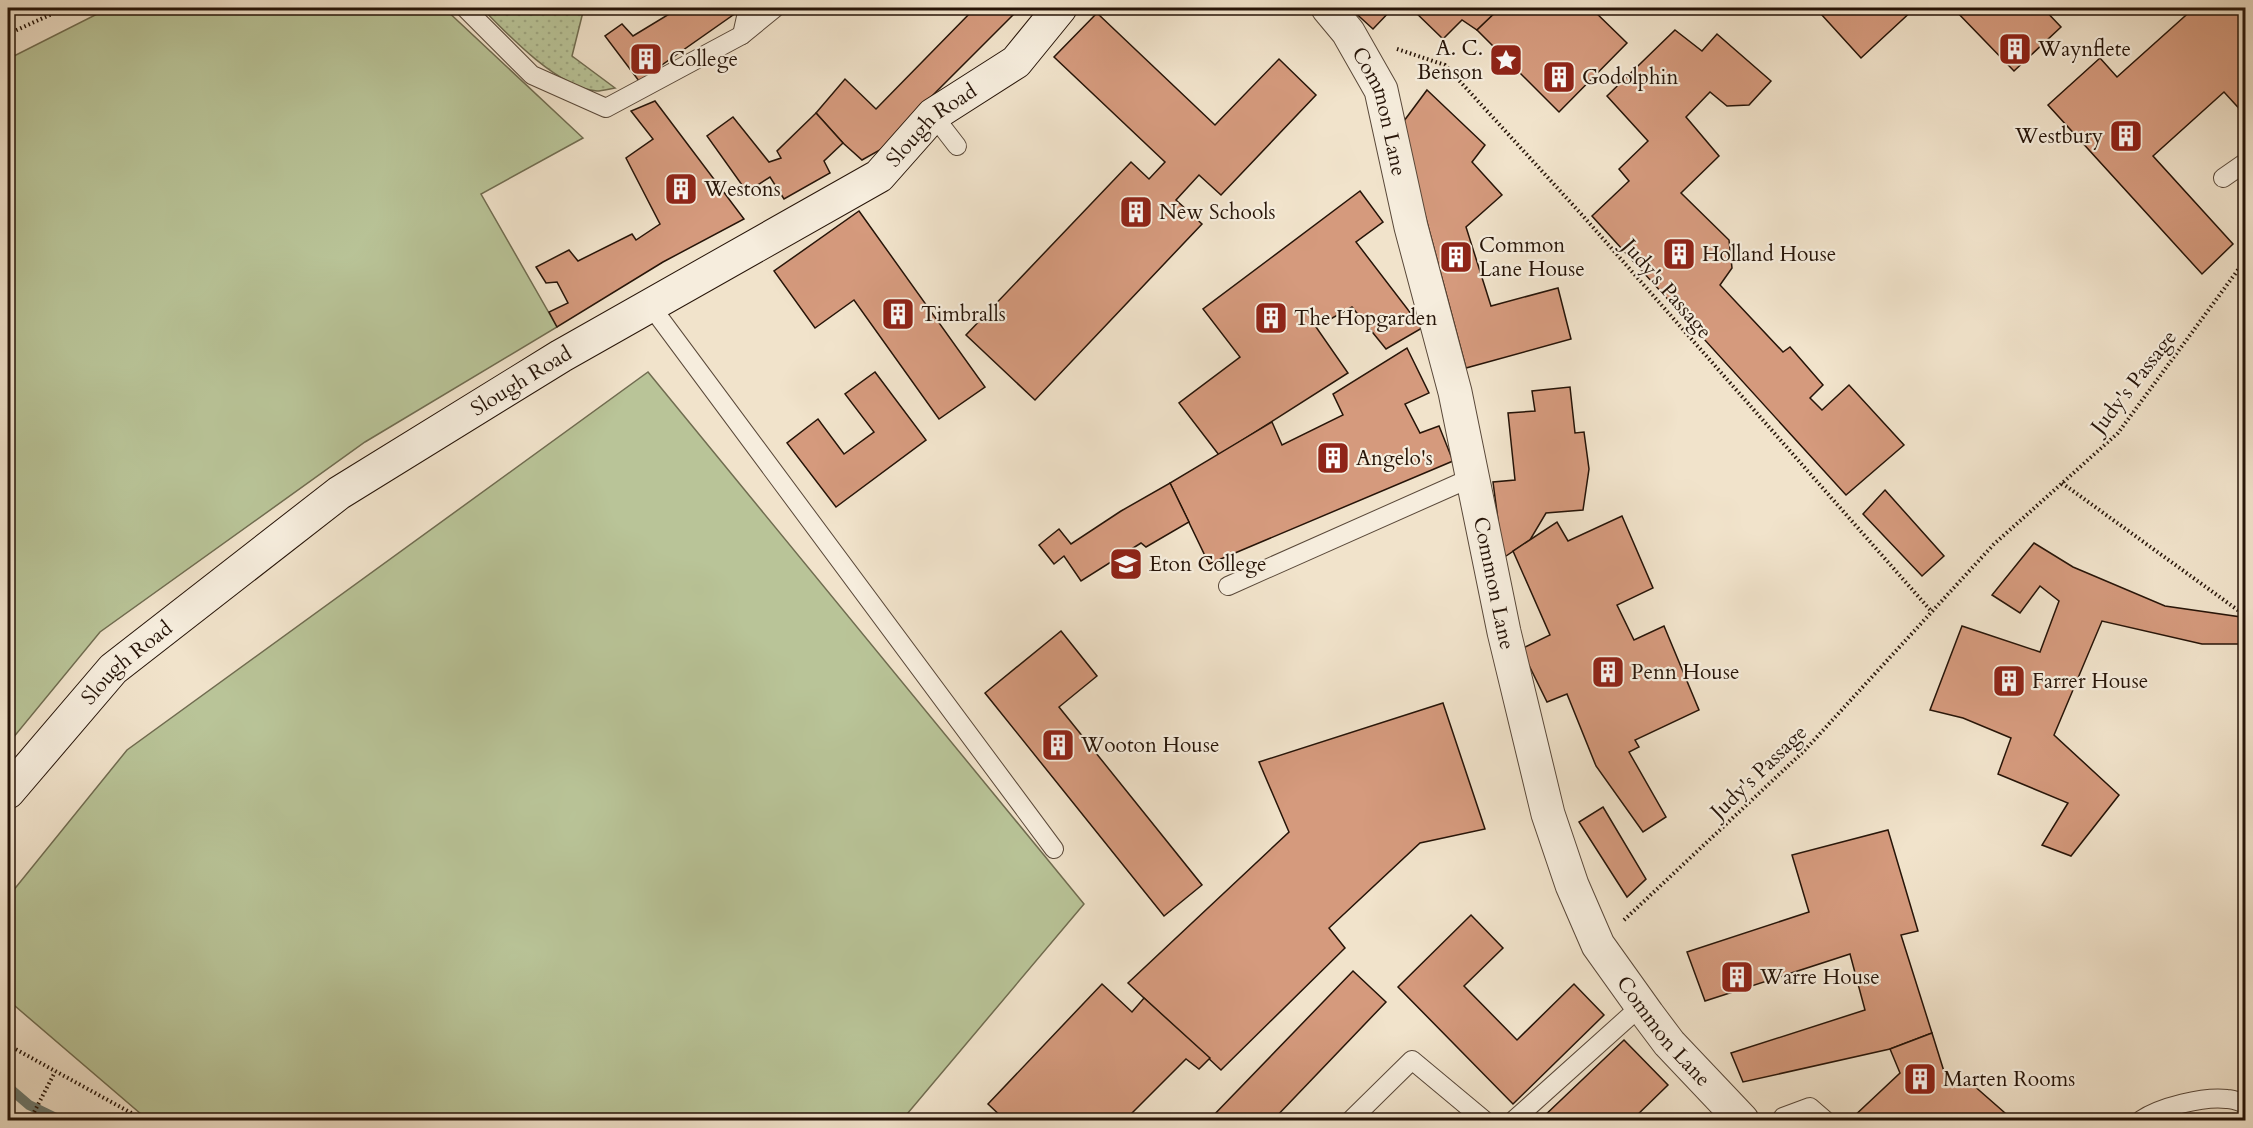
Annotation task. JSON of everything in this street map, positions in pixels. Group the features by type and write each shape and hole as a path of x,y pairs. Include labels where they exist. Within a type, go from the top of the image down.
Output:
{"main road":[{"name":"Slough Road","path":"8,792 113,669 339,493 561,356 879,176 933,115 1016,62 1060,8"},
{"name":"Common Lane","path":"1338,20 1381,90 1411,226 1455,392 1504,632 1548,814 1572,885 1598,945 1641,1006 1669,1043 1742,1120"}],"lane":[{"path":"465,8 532,75 606,108 742,35 775,8"},
{"path":"742,35 748,8"},
{"path":"933,115 957,146"},
{"path":"2223,178 2246,162"},
{"path":"650,305 1054,849"},
{"path":"1228,586 1473,477"},
{"path":"1514,1120 1641,1006"},
{"path":"1351,1120 1412,1060 1484,1120"},
{"path":"2141,1120 2149,1115 2191,1102 2227,1099 2246,1104"},
{"path":"1780,1120 1810,1107 1825,1120"}],"path":[{"path":"8,34 65,8"},
{"name":"Judy's Passage","path":"1338,20 1445,65 1583,216 1932,612"},
{"name":"Judy's Passage","path":"1598,945 1804,751 1995,544 2118,433 2246,260"},
{"path":"2062,483 2246,616"},
{"path":"8,1045 144,1120"},
{"path":"30,1120 55,1072"}],"green space":[{"path":"109,8 444,8 583,138 481,194 557,327 365,442 100,632 8,744 8,59"},
{"path":"482,8 584,8 572,56 615,88 597,91 582,88 566,80 534,58"},
{"path":"648,372 1084,904 902,1120 148,1120 8,1000 8,897 127,750"}],"building":[{"name":"College","path":"679,8 743,8 639,81 605,36 622,24 633,36"},
{"path":"975,8 1020,8 918,110 887,146 862,160 816,113 845,79 876,109"},
{"path":"1350,8 1393,8 1373,29"},
{"path":"1411,8 1500,8 1477,30 1462,20 1443,39"},
{"name":"Godolphin","path":"1500,8 1591,8 1627,43 1559,112 1477,30"},
{"path":"1827,8 1915,8 1861,58 1821,14"},
{"name":"Waynflete","path":"1953,8 2043,8 2061,27 2014,71"},
{"name":"Westbury","path":"2194,8 2246,8 2246,116 2224,92 2153,156 2233,244 2202,274 2048,105 2100,58 2117,77"},
{"name":"New Schools","path":"1097,13 1215,125 1279,59 1316,95 1221,195 1199,175 1176,200 1202,224 1035,400 966,335 1131,162 1149,179 1165,162 1054,57"},
{"name":"Holland House","path":"1675,30 1702,51 1717,34 1771,81 1749,105 1727,106 1710,92 1686,117 1719,156 1681,193 1729,240 1732,268 1720,285 1783,352 1790,347 1823,385 1810,398 1822,410 1849,385 1904,445 1846,495 1592,216 1629,181 1619,169 1648,141 1607,96"},
{"name":"Common Lane House","path":"1427,90 1485,145 1472,162 1502,195 1466,227 1491,306 1558,288 1571,339 1466,368 1401,125"},
{"name":"Westons","path":"655,101 744,219 663,262 557,327 549,312 568,303 557,282 546,283 536,267 569,250 578,261 632,234 636,240 660,224 626,158 653,139 631,111"},
{"path":"816,113 843,143 824,161 830,173 784,199 770,177 747,192 707,136 733,117 769,162 781,158 777,151"},
{"name":"The Hopgarden","path":"1360,191 1383,222 1356,242 1422,328 1386,349 1352,307 1316,327 1348,373 1219,455 1179,403 1240,357 1203,309"},
{"name":"Timbralls","path":"859,211 985,387 939,419 854,300 815,328 774,271"},
{"name":"Angelo's","path":"1407,348 1429,393 1405,404 1420,433 1439,426 1453,461 1209,564 1170,483 1272,422 1282,445 1343,415 1333,394"},
{"path":"875,372 926,440 836,507 787,443 818,419 844,454 874,432 845,394"},
{"path":"1570,387 1575,433 1584,432 1589,469 1583,510 1546,513 1530,540 1503,558 1493,482 1515,480 1508,413 1535,411 1532,391"},
{"path":"1170,483 1189,522 1146,547 1141,543 1081,581 1064,556 1054,564 1039,545 1059,529 1071,544 1121,511"},
{"path":"1885,490 1944,556 1922,576 1863,514"},
{"name":"Penn House","path":"1622,516 1653,588 1617,605 1634,640 1664,626 1699,710 1635,740 1639,747 1629,752 1666,817 1643,832 1596,766 1567,694 1547,702 1521,649 1550,635 1513,551 1557,522 1568,541"},
{"name":"Farrer House","path":"2034,543 2073,567 2165,606 2241,617 2246,644 2202,644 2102,621 2054,735 2119,795 2071,856 2042,845 2068,803 1998,774 2011,738 1963,718 1930,710 1962,626 2040,652 2059,601 2040,586 2020,613 1992,595"},
{"name":"Wooton House","path":"1061,631 1097,676 1059,707 1202,885 1164,916 985,693"},
{"path":"1443,703 1485,829 1420,843 1329,928 1345,948 1221,1070 1128,983 1289,832 1259,762"},
{"path":"1603,807 1646,879 1627,897 1579,822"},
{"name":"Warre House","path":"1888,830 1918,931 1901,935 1932,1033 1890,1049 1743,1082 1731,1053 1865,1010 1850,954 1705,1001 1687,952 1809,912 1792,855"},
{"path":"1471,915 1503,948 1464,986 1517,1040 1574,984 1604,1015 1513,1104 1398,987"},
{"path":"1353,971 1386,1002 1273,1120 1209,1120"},
{"path":"1102,984 1132,1012 1144,998 1210,1058 1199,1069 1186,1059 1125,1120 1005,1120 988,1104"},
{"name":"Marten Rooms","path":"1932,1033 1947,1081 1964,1077 2013,1120 1850,1120 1900,1073 1890,1049"},
{"path":"1624,1040 1668,1085 1632,1120 1540,1120"}],"waterway":[{"path":"8,1087 29,1105 60,1120"}],"place":[{"name":"Waynflete","path":"2015,49"},
{"name":"College","path":"646,59"},
{"name":"A. C. Benson","path":"1506,60"},
{"name":"Godolphin","path":"1559,77"},
{"name":"Westbury","path":"2126,136"},
{"name":"Westons","path":"681,189"},
{"name":"New Schools","path":"1136,212"},
{"name":"Holland House","path":"1679,254"},
{"name":"Common Lane House","path":"1456,257"},
{"name":"Timbralls","path":"898,314"},
{"name":"The Hopgarden","path":"1271,318"},
{"name":"Angelo's","path":"1333,458"},
{"name":"Eton College","path":"1126,564"},
{"name":"Penn House","path":"1608,672"},
{"name":"Farrer House","path":"2009,681"},
{"name":"Wooton House","path":"1058,745"},
{"name":"Warre House","path":"1737,977"},
{"name":"Marten Rooms","path":"1920,1079"}]}
